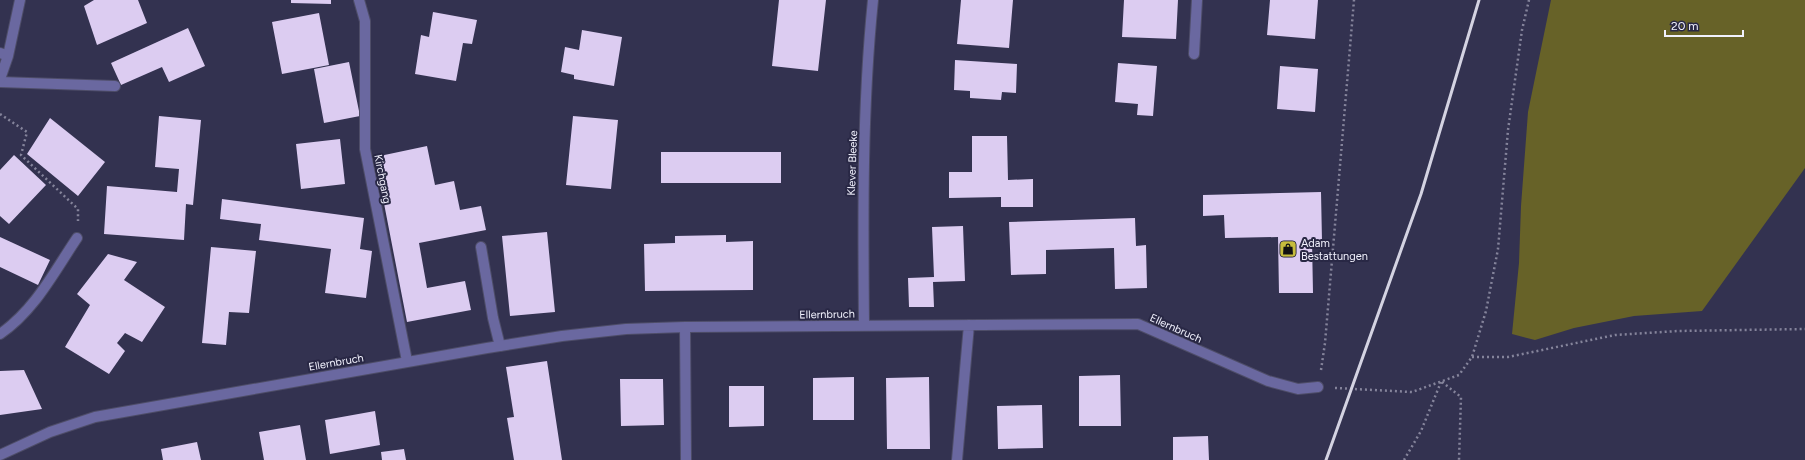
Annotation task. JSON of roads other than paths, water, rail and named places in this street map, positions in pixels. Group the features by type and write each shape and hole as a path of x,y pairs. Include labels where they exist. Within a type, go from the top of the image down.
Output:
{"street":[{"path":"20,0 4,55 0,80 115,86"},
{"name":"Kirchgang","path":"359,0 365,22 365,148 407,362"},
{"name":"Klever Bleeke","path":"864,326 863,180 868,42 872,0"},
{"path":"1194,54 1197,0"},
{"path":"0,334 26,312 77,238"},
{"path":"481,247 493,318 500,346"},
{"name":"Ellernbruch","path":"0,455 50,432 95,417 500,346 562,336 626,329 1138,324 1268,382 1298,389 1318,387"},
{"path":"957,460 969,325"},
{"path":"685,328 686,460"}],"railway":[{"path":"1326,460 1421,194 1479,0"}],"place":[{"name":"Adam Bestattungen","path":"1288,249"}]}
